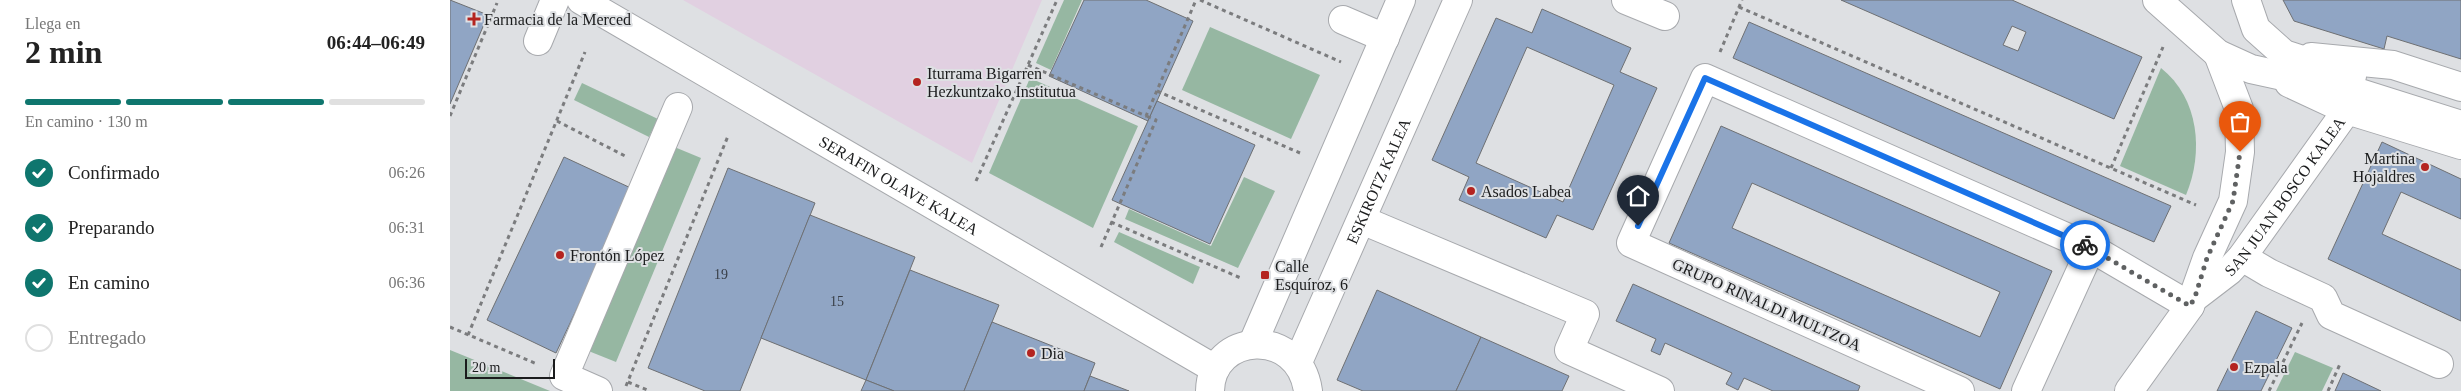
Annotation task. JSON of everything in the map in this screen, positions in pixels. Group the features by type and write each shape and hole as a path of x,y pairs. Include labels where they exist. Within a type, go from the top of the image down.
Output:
{"street":[{"path":"538,41 555,0"},
{"name":"SERAFIN OLAVE KALEA","path":"581,0 1213,380"},
{"path":"1253,343 1401,0"},
{"name":"ESKIROTZ KALEA","path":"1298,362 1458,0"},
{"path":"1626,0 1665,16"},
{"path":"2157,0 2218,54 2251,70 2279,65 2393,65 2461,87"},
{"path":"2246,0 2256,29 2279,65 2347,110 2461,145"},
{"path":"1344,20 1385,38"},
{"name":"SAN JUAN BOSCO KALEA","path":"2193,301 2207,258 2233,201 2240,152 2238,109 2218,54"},
{"path":"2279,65 2461,110"},
{"path":"2279,65 2461,125"},
{"name":"GRUPO RINALDI MULTZOA","path":"1960,391 1631,243 1705,78 2091,248 2193,301"},
{"path":"598,391 564,376 678,107"},
{"name":"SAN JUAN BOSCO KALEA","path":"2129,391 2193,301 2229,271 2242,257 2347,110"},
{"path":"1362,220 1585,314 1569,350 1660,391"},
{"path":"2026,391 2091,248"},
{"path":"2242,257 2269,273 2323,298 2331,315 2439,364"},
{"path":"1213,380 1231,352 1253,343 1278,347 1298,362 1308,391"}],"path":[{"path":"976,181 1057,0"},
{"path":"1146,116 1198,0 1340,62"},
{"path":"1718,55 1742,0"},
{"path":"450,116 497,3"},
{"path":"1739,7 2196,205"},
{"path":"2111,168 2163,46"},
{"path":"468,335 585,52"},
{"path":"1028,65 1156,120 1101,247"},
{"path":"1157,91 1300,153"},
{"path":"557,121 652,170"},
{"path":"624,391 728,136"},
{"path":"1112,222 1243,279"},
{"path":"2269,391 2302,323"},
{"path":"450,327 564,376"},
{"path":"2328,391 2340,364"},
{"path":"628,382 650,391"}],"shaded area":[{"name":"Iturrama Bigarren Hezkuntzako Institutua","path":"683,0 1042,0 972,163"}],"green space":[{"path":"1064,0 1082,0 1051,70 1036,63"},
{"path":"1210,27 1320,75 1291,139 1182,90"},
{"path":"2161,68 2174,80 2183,94 2190,110 2194,127 2195,161 2186,195 2120,166"},
{"path":"1030,78 1138,126 1093,228 989,173"},
{"path":"582,83 658,119 649,137 574,100"},
{"path":"672,146 701,158 616,362 586,350"},
{"path":"1244,177 1275,191 1238,268 1125,219 1129,209 1211,246"},
{"path":"1119,232 1200,267 1193,284 1114,242"},
{"path":"450,350 550,391 450,391"},
{"path":"2295,352 2333,368 2322,391 2276,391"}],"building":[{"path":"450,0 488,15 450,104"},
{"path":"1084,0 1146,0 1193,21 1148,121 1049,76"},
{"path":"1841,0 2012,0 2142,57 2114,119","holes":["2012,26 2026,32 2018,51 2003,45"]},
{"path":"2283,0 2461,0 2461,59 2387,36 2384,49 2294,21"},
{"path":"1542,9 1631,48 1620,72 1657,88 1593,230 1557,215 1546,238 1459,200 1469,177 1432,160 1496,18 1532,33","holes":["1527,47 1614,85 1563,202 1476,163"]},
{"path":"1749,22 2171,206 2154,242 1733,58"},
{"path":"1157,101 1255,145 1210,244 1112,200"},
{"path":"1721,126 2052,271 2000,389 1669,243","holes":["1752,183 2000,292 1980,337 1732,228"]},
{"path":"2382,142 2461,179 2461,219 2401,192 2382,234 2461,270 2461,321 2328,259"},
{"name":"Frontón López","path":"564,157 633,189 556,353 487,320"},
{"path":"728,168 815,203 740,391 705,391 648,368"},
{"path":"810,215 915,257 866,380 761,338"},
{"path":"910,270 999,305 964,391 894,391 866,380"},
{"path":"1633,284 1860,386 1858,391 1773,391 1744,378 1738,390 1726,384 1732,373 1665,343 1660,355 1651,351 1656,339 1616,321"},
{"path":"1377,290 1481,337 1456,391 1363,391 1337,380"},
{"path":"2256,311 2292,328 2261,391 2217,391"},
{"path":"992,322 1095,363 1084,391 964,391"},
{"path":"1481,337 1569,376 1562,391 1456,391"},
{"path":"2343,373 2381,391 2335,391"},
{"path":"1090,376 1129,391 1084,391"},
{"path":"866,380 894,391 861,391"}],"way so far":[{"path":"2085,245 2190,306 2195,297 2207,258 2233,201 2240,152"}],"place":[{"name":"Farmacia de la Merced","path":"474,19"},
{"name":"Iturrama Bigarren Hezkuntzako Institutua","path":"917,82"},
{"name":"Martina Hojaldres","path":"2425,167"},
{"name":"Asados Labea","path":"1471,191"},
{"name":"Frontón López","path":"560,255"},
{"name":"Calle Esquíroz, 6","path":"1265,275"},
{"name":"Dia","path":"1031,353"},
{"name":"Ezpala","path":"2234,367"}],"route":[{"path":"1638,226 1705,78 2085,245"}]}
